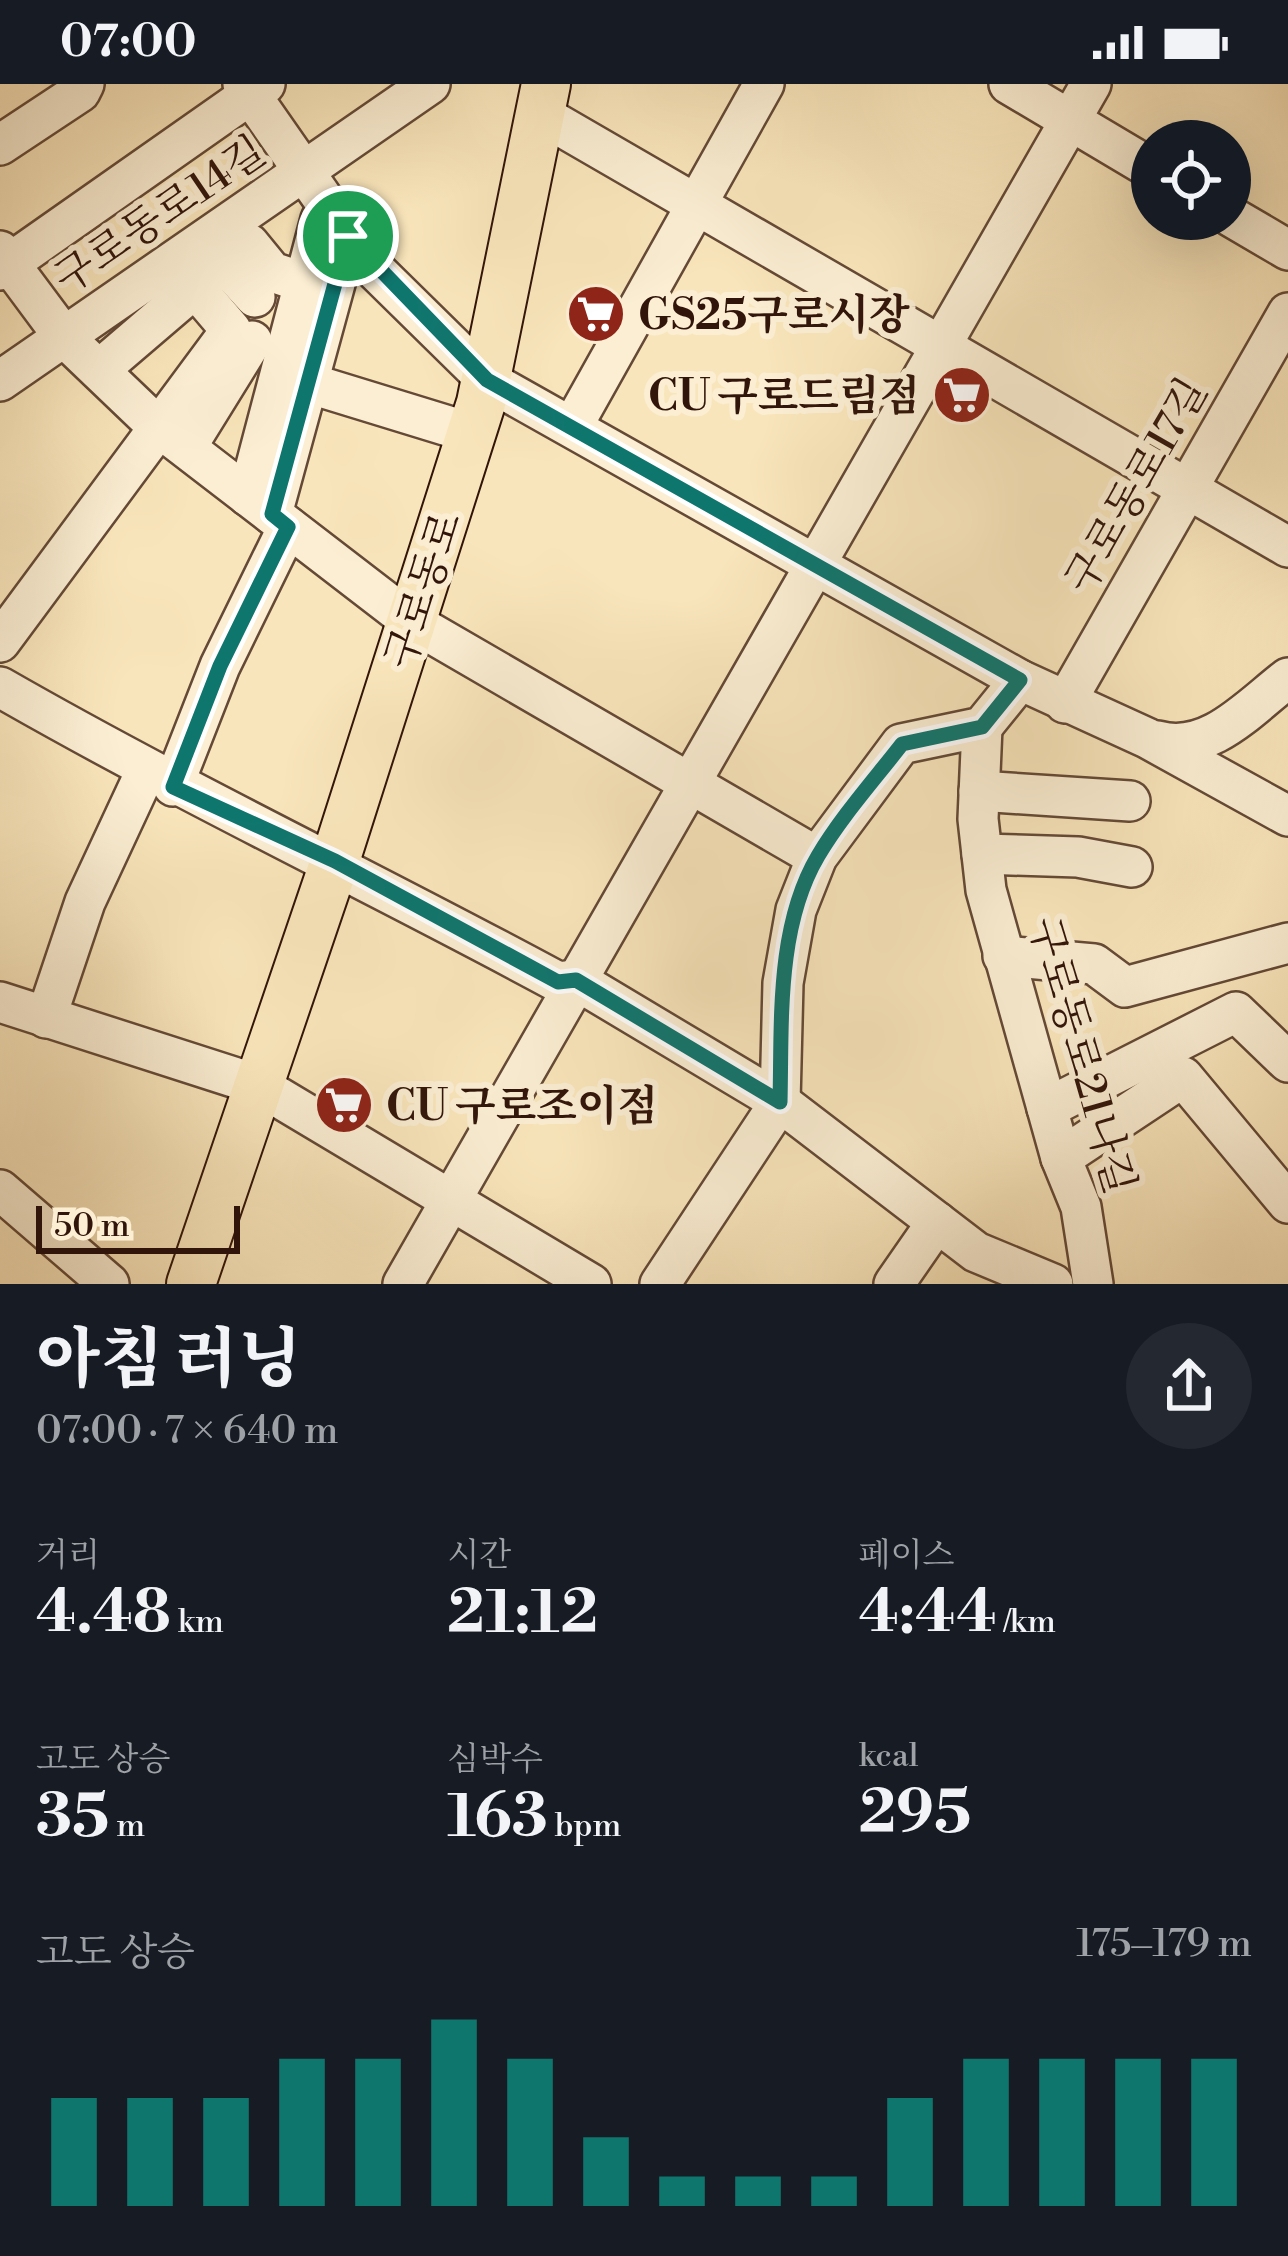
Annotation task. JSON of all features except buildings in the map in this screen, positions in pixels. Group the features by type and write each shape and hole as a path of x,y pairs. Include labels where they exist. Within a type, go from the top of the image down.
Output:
{"main road":[{"name":"구로동로","path":"191,1284 335,861 472,433 487,380 543,99"}],"street":[{"path":"0,145 80,92 84,84"},
{"name":"구로동로14길","path":"0,381 64,337 314,214 430,84"},
{"path":"572,428 764,84"},
{"path":"1009,84 1131,156"},
{"path":"403,1284 813,560 943,347 1091,84"},
{"path":"817,857 412,622 171,436 64,337 3,262 253,88 314,214 487,380 1020,680 1147,738 1288,816"},
{"path":"543,99 696,205 1288,547"},
{"path":"99,370 210,264 314,214"},
{"path":"46,1018 85,902 160,779 220,666 269,512 278,356 301,298 314,214"},
{"path":"269,512 266,430 278,356 314,214"},
{"path":"1251,228 1288,250"},
{"path":"210,264 255,297 278,356"},
{"path":"210,264 272,272 301,298"},
{"path":"210,264 278,356 472,433"},
{"path":"255,297 301,298"},
{"name":"구로동로17길","path":"1065,703 1288,313"},
{"path":"149,326 206,386 266,430"},
{"path":"0,642 171,436 206,386 278,356"},
{"path":"1147,738 1183,748 1220,731 1288,678"},
{"path":"660,1284 780,1102 783,983 796,910 817,857 902,744 982,727 1020,680"},
{"path":"0,687 160,779 335,861 558,982 576,980 780,1102 976,1252 1053,1284"},
{"name":"구로동로21나길","path":"982,727 982,854 1003,956 1061,1159 1082,1208 1093,1284"},
{"path":"979,791 1130,801"},
{"name":"구로동로21나길","path":"982,854 1078,857 1132,868"},
{"path":"1003,956 1094,964 1124,987 1288,943"},
{"path":"0,1002 258,1084 591,1284"},
{"path":"1047,1108 1236,1012 1288,1062"},
{"path":"1061,1159 1183,1077 1288,1203"},
{"path":"0,1190 109,1284"},
{"path":"894,1284 937,1222"}],"place":[{"name":"GS25구로시장","path":"596,314"},
{"name":"CU 구로드림점","path":"962,395"},
{"name":"CU 구로조이점","path":"344,1105"}],"route":[{"path":"348,236 367,262 487,380 1020,680 982,727 902,744 817,857 796,910 783,983 780,1102 576,980 558,982 335,861 173,787 220,666 288,527 272,514 348,236"}]}
